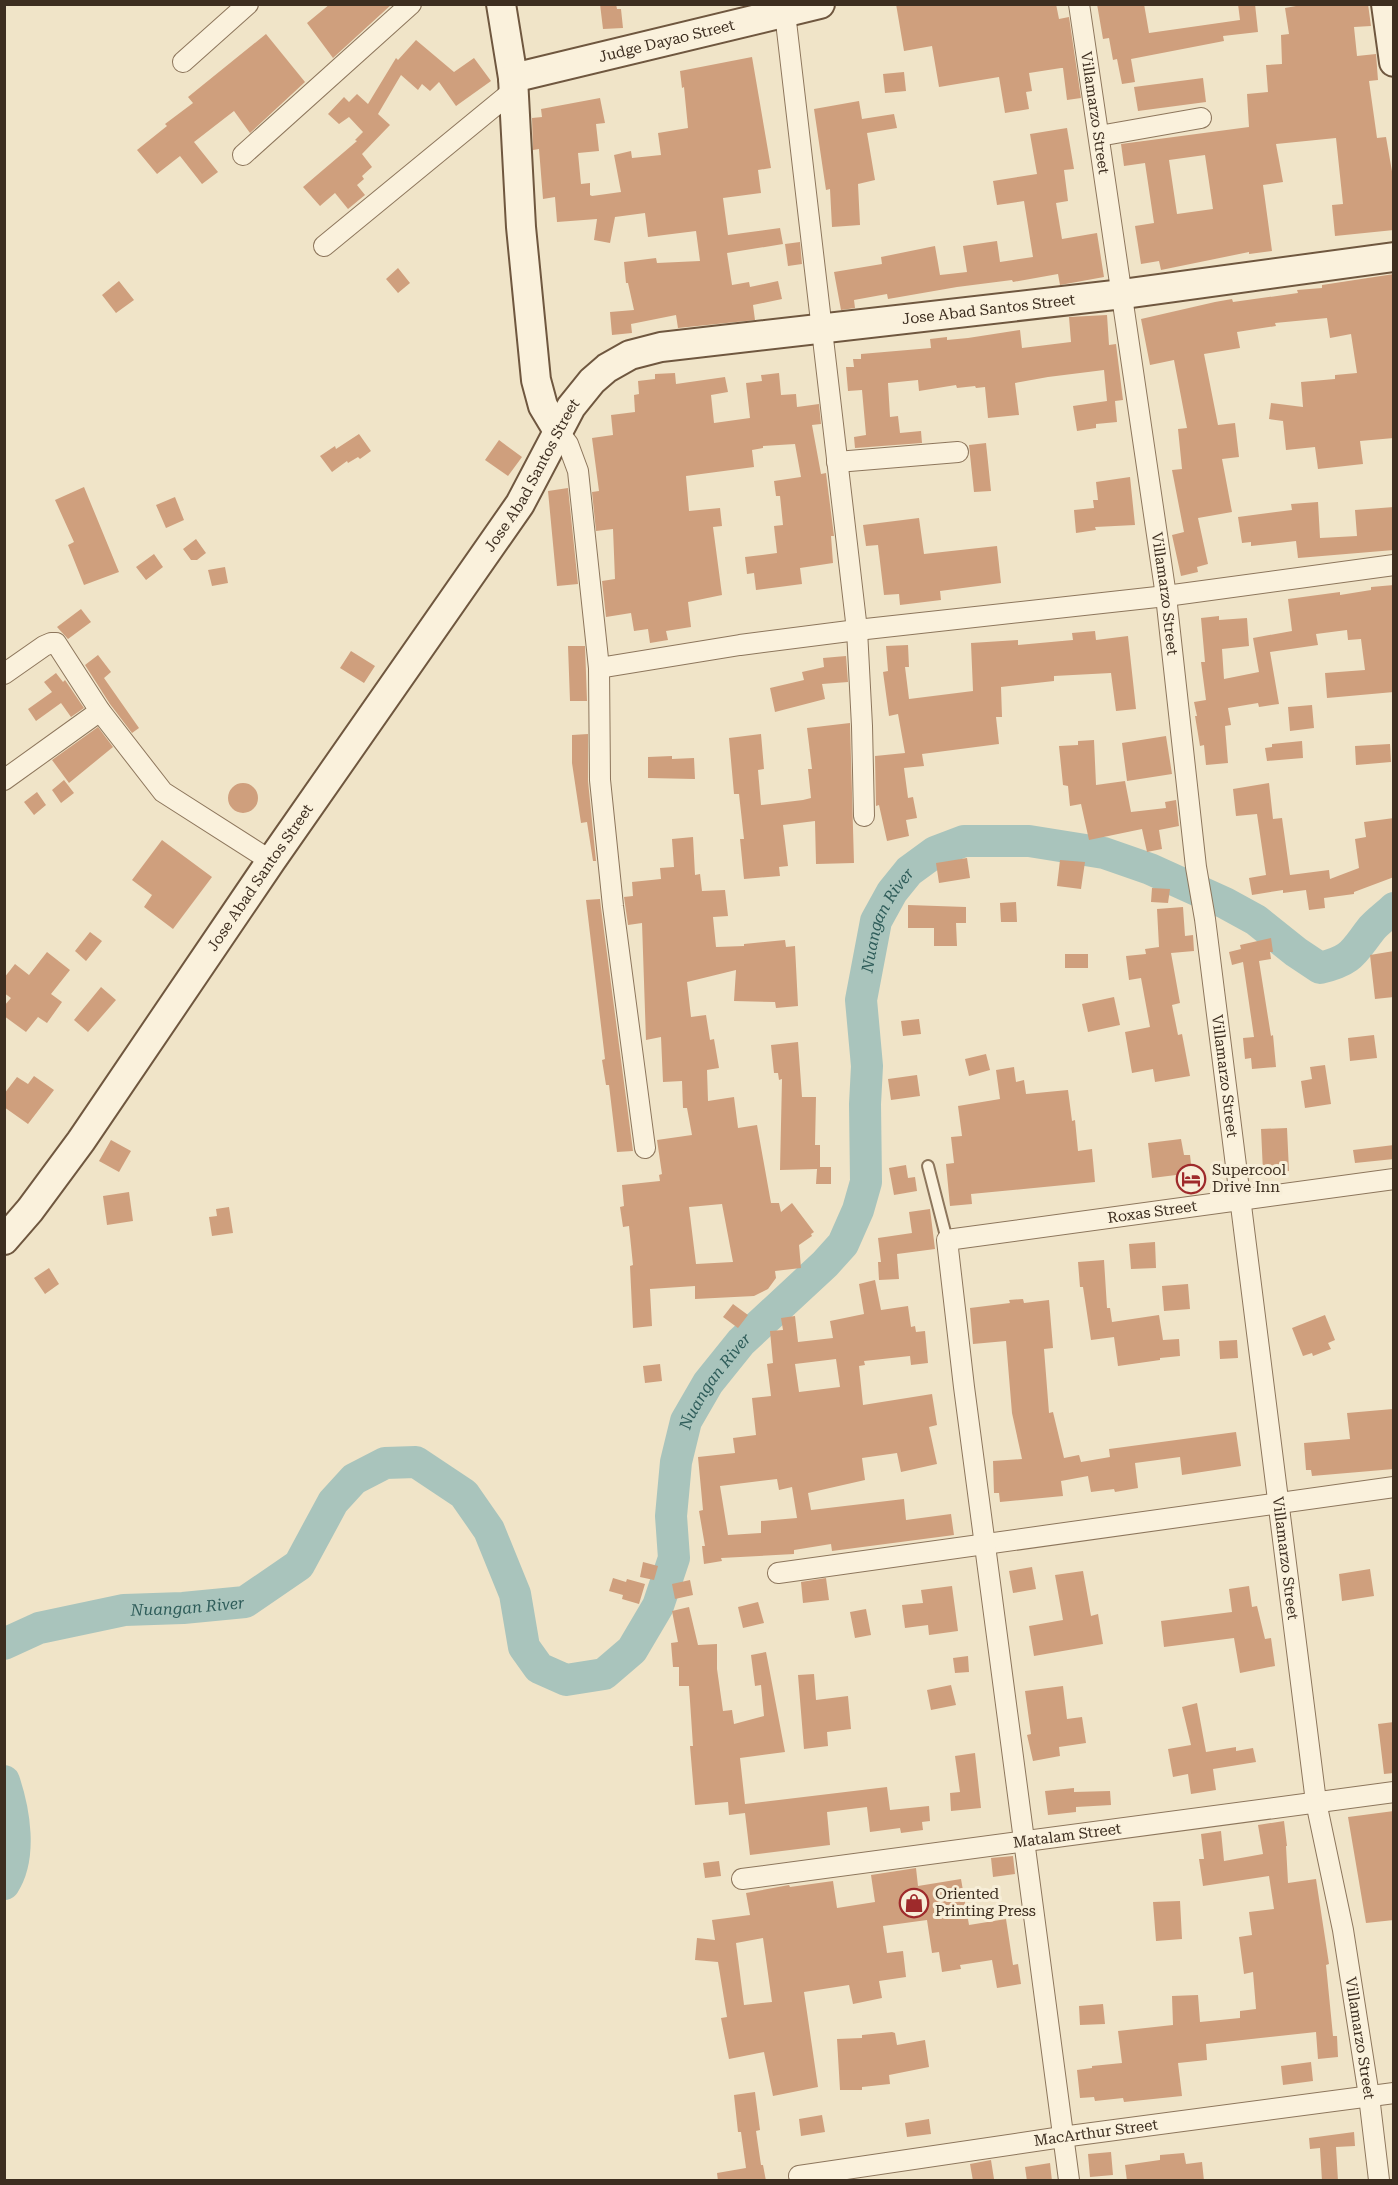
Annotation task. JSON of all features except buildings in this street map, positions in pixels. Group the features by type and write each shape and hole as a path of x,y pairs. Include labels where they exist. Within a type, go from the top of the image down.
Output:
{"main road":[{"path":"501,4 514,84 521,227 536,380 543,406 558,431"},
{"name":"Judge Dayao Street","path":"514,84 820,4"},
{"path":"1386,4 1394,62"},
{"name":"Jose Abad Santos Street","path":"4,1240 30,1210 81,1141 271,861 520,504 571,407 592,381 607,368 630,355 661,347 1123,294 1394,257"}],"street":[{"path":"183,62 248,4"},
{"path":"243,155 411,4"},
{"name":"Villamarzo Street","path":"1079,4 1166,596 1196,867 1316,1802 1343,1930 1369,2096 1378,2181"},
{"path":"785,13 857,630 864,816"},
{"path":"324,246 514,84"},
{"path":"1099,136 1201,118"},
{"path":"558,431 568,444 578,471 599,668 600,780 613,906 645,1148"},
{"path":"837,462 958,452"},
{"path":"599,668 740,645 1166,596 1394,565"},
{"path":"4,674 44,646 56,643 100,711 163,792 271,861"},
{"path":"4,780 100,711"},
{"name":"Roxas Street","path":"947,1240 1394,1179"},
{"path":"947,1240 1069,2181"},
{"path":"778,1573 1394,1487"},
{"name":"Matalam Street","path":"742,1879 1394,1792"},
{"name":"MacArthur Street","path":"799,2176 1062,2137 1394,2093"}],"lane":[{"path":"928,1166 947,1240"}],"waterway":[{"name":"Nuangan River","path":"4,1644 39,1628 124,1610 183,1608 245,1602 299,1565 333,1502 354,1479 385,1463 416,1462 464,1494 489,1530 515,1594 524,1647 539,1668 566,1680 604,1674 632,1650 658,1606 674,1558 671,1516 676,1462 686,1421 708,1383 741,1342 825,1264 843,1244 858,1210 866,1182 867,1066 861,1000 876,921 892,892 909,871 935,852 964,841 1029,841 1104,853 1150,869 1225,903 1256,920 1320,968 1339,962 1351,954 1374,925 1394,908"},
{"name":"Nuangan River","path":"4,1781 15,1833 13,1860 4,1884"}],"place":[{"name":"Supercool Drive Inn","path":"1191,1179"},
{"name":"Oriented Printing Press","path":"914,1903"}]}
